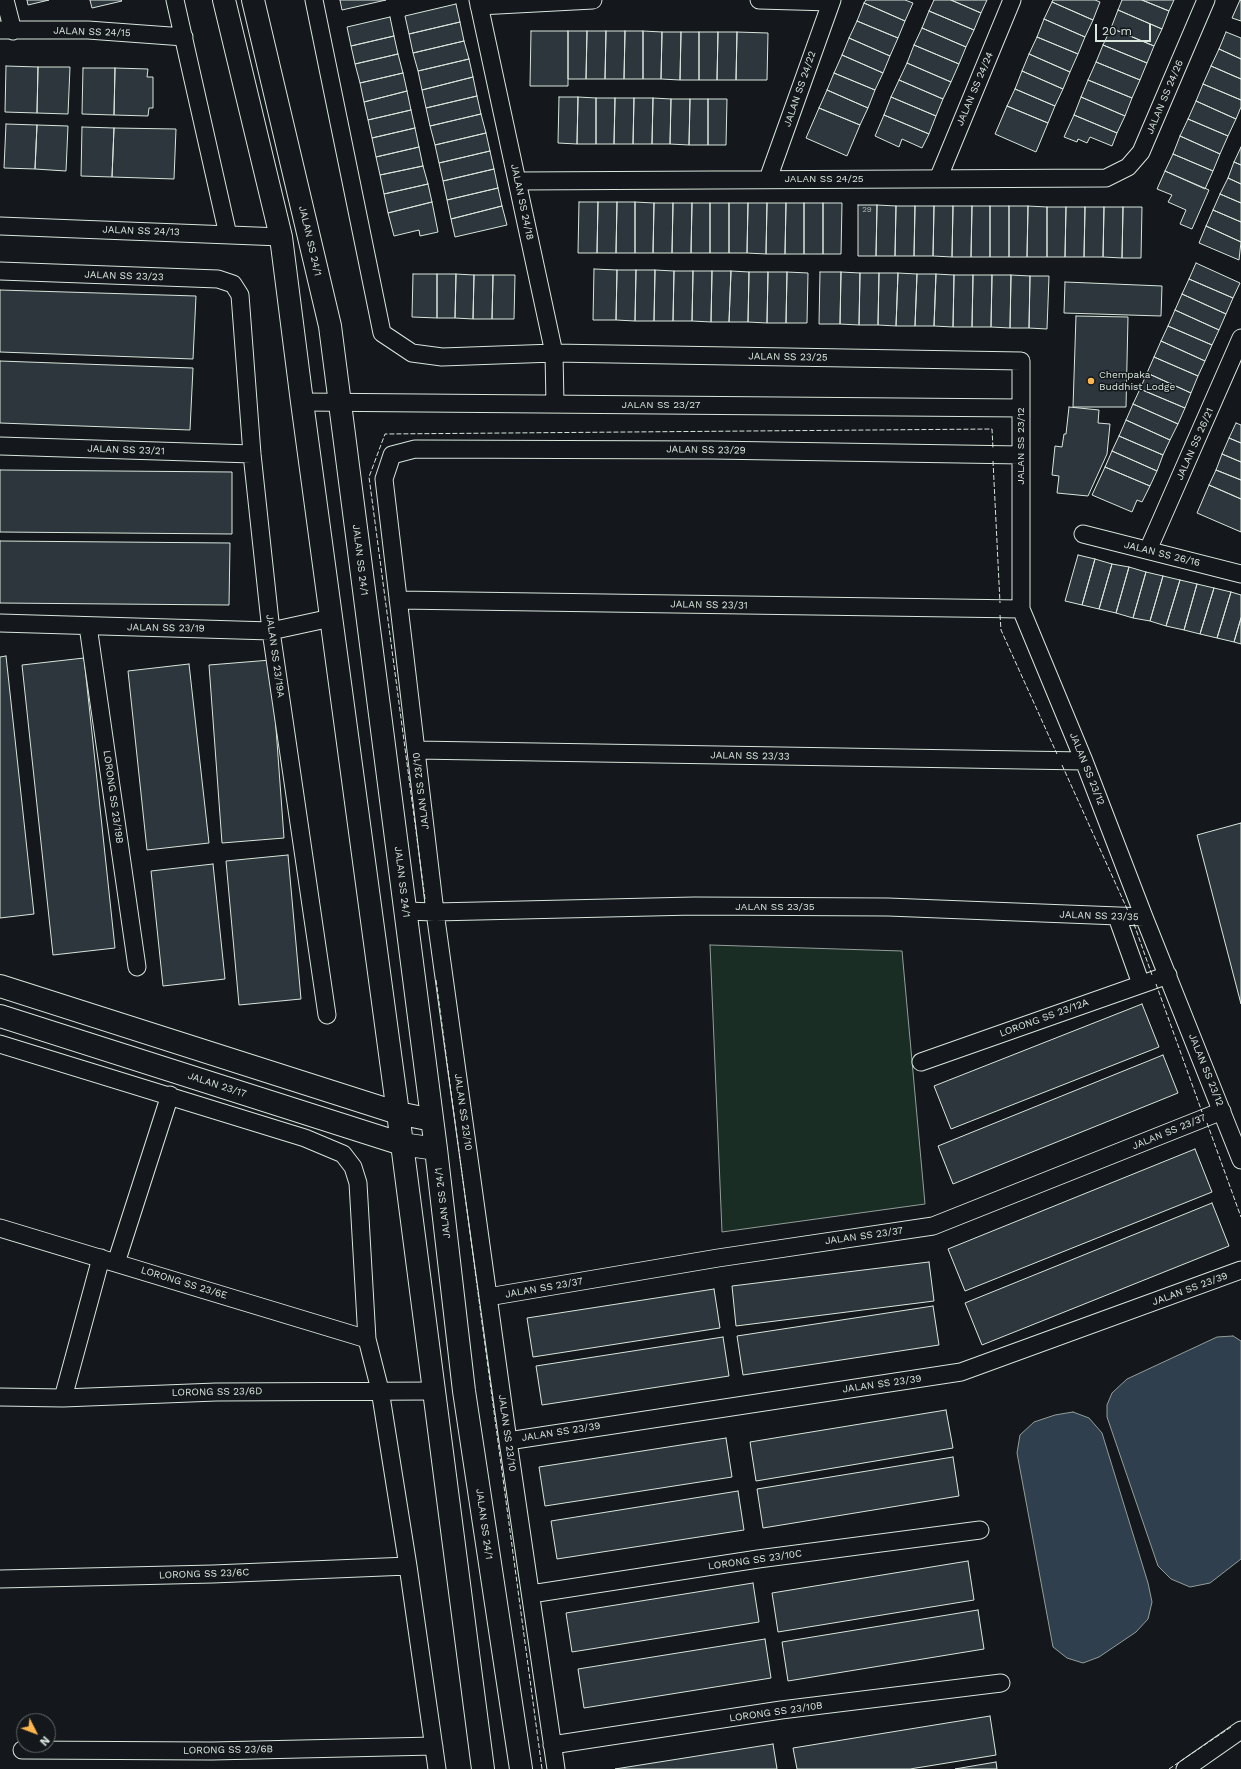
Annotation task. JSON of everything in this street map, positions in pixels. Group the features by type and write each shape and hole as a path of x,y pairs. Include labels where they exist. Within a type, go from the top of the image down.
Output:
{"main road":[{"path":"224,0 281,237 398,1113 483,1769"},
{"name":"JALAN SS 24/1","path":"253,0 330,326 436,1149 464,1391 521,1769"},
{"path":"0,986 398,1113 432,1120"},
{"name":"JALAN 23/17","path":"0,1016 402,1144 436,1149"}],"street":[{"path":"5,0 6,30"},
{"path":"175,0 228,235"},
{"path":"314,0 382,333 412,353 442,356 554,354"},
{"path":"479,3 593,0"},
{"path":"759,0 831,1"},
{"name":"JALAN SS 24/24","path":"938,178 1012,0"},
{"name":"JALAN SS 24/26","path":"1128,167 1141,152 1206,0"},
{"name":"JALAN SS 24/22","path":"768,179 831,1"},
{"name":"JALAN SS 24/18","path":"479,3 554,354 555,404"},
{"name":"JALAN SS 24/15","path":"6,30 88,30 184,37"},
{"name":"JALAN SS 24/25","path":"517,181 1106,178 1128,167"},
{"name":"JALAN SS 24/13","path":"0,226 281,237"},
{"name":"JALAN SS 23/23","path":"0,271 218,279 232,284 240,296"},
{"name":"JALAN SS 23/19A","path":"240,296 252,454 271,631 327,1015"},
{"name":"JALAN SS 26/21","path":"1148,550 1241,338"},
{"name":"JALAN SS 23/25","path":"554,354 1021,361"},
{"name":"JALAN SS 23/12","path":"1021,361 1021,609 1084,761 1144,918 1241,1160"},
{"name":"JALAN SS 23/27","path":"302,402 1021,408"},
{"name":"JALAN SS 23/21","path":"0,446 252,454"},
{"name":"JALAN SS 23/29","path":"392,455 415,449 712,450 1021,455"},
{"name":"JALAN SS 23/10","path":"392,455 384,479 435,912 508,1441 556,1769"},
{"name":"JALAN SS 26/16","path":"1083,534 1241,574"},
{"name":"JALAN SS 23/31","path":"398,600 1021,609"},
{"name":"JALAN SS 23/19","path":"0,623 271,631 331,618"},
{"name":"LORONG SS 23/19B","path":"88,626 138,967"},
{"name":"JALAN SS 23/33","path":"416,750 1084,761"},
{"name":"JALAN SS 23/35","path":"405,911 435,912 694,906 888,907 1144,918"},
{"path":"1117,917 1141,984"},
{"name":"LORONG SS 23/12A","path":"921,1062 1168,975"},
{"path":"0,1044 306,1138 343,1154 353,1167 358,1182 367,1339 380,1390 408,1566 437,1769"},
{"path":"63,1398 108,1260 170,1095"},
{"name":"JALAN SS 23/37","path":"488,1297 718,1258 933,1226 1222,1111"},
{"name":"LORONG SS 23/6E","path":"0,1228 367,1339"},
{"name":"JALAN SS 23/39","path":"508,1441 961,1372 1241,1270"},
{"name":"LORONG SS 23/6D","path":"0,1397 63,1398 216,1392 380,1390 434,1391"},
{"name":"LORONG SS 23/10C","path":"530,1594 758,1559 980,1530"},
{"name":"LORONG SS 23/6C","path":"0,1579 213,1574 408,1566"},
{"name":"LORONG SS 23/10B","path":"552,1745 781,1710 1001,1683"},
{"path":"1185,1769 1239,1735"},
{"name":"LORONG SS 23/6B","path":"56,1750 212,1751 434,1746"}],"green space":[{"path":"710,945 902,951 925,1204 722,1232"}],"water":[{"path":"1233,1336 1241,1341 1241,1559 1210,1583 1190,1587 1171,1579 1158,1566 1107,1417 1107,1405 1112,1393 1127,1379 1217,1337"},
{"path":"1073,1412 1089,1418 1102,1433 1148,1583 1152,1602 1148,1619 1136,1632 1099,1657 1083,1663 1067,1658 1053,1647 1017,1453 1020,1435 1034,1422 1055,1415"}],"building":[{"path":"27,0 49,0 28,5"},
{"path":"90,0 121,0 122,1 92,8"},
{"path":"340,0 386,0 342,10"},
{"path":"866,0 905,0 913,3 905,21 864,3"},
{"path":"934,0 951,0 981,13 974,30 929,11"},
{"path":"951,0 987,0 981,13"},
{"path":"1053,0 1095,0 1100,2 1093,20 1052,2"},
{"path":"1122,0 1142,0 1169,11 1162,29 1118,10"},
{"path":"1142,0 1174,0 1169,11"},
{"path":"1240,0 1241,1 1241,21 1232,18"},
{"path":"1052,2 1093,20 1085,37 1044,19"},
{"path":"864,3 905,21 898,38 857,21"},
{"path":"456,4 460,22 409,34 405,16"},
{"path":"1118,10 1162,29 1154,46 1111,28"},
{"path":"929,11 974,30 966,47 922,28"},
{"path":"390,17 394,36 351,46 347,27"},
{"path":"1044,19 1085,37 1078,54 1037,37"},
{"path":"857,21 898,38 890,56 849,38"},
{"path":"460,22 464,41 413,53 409,34"},
{"path":"922,28 966,47 959,64 914,45"},
{"path":"1111,28 1154,46 1147,63 1103,45"},
{"path":"531,31 568,31 568,86 530,86"},
{"path":"568,31 587,31 586,79 568,79"},
{"path":"587,31 606,31 605,79 586,79"},
{"path":"606,31 625,31 624,79 605,79"},
{"path":"625,31 643,31 643,79 624,79"},
{"path":"643,31 662,32 661,79 643,79"},
{"path":"662,32 681,32 680,80 661,79"},
{"path":"681,32 699,32 699,80 680,80"},
{"path":"699,32 718,32 717,80 699,80"},
{"path":"718,32 737,32 736,80 717,80"},
{"path":"737,32 768,33 767,80 736,80"},
{"path":"1226,32 1241,38 1241,59 1219,49"},
{"path":"394,36 398,54 355,64 351,46"},
{"path":"1037,37 1078,54 1070,72 1029,54"},
{"path":"849,38 890,56 883,73 842,55"},
{"path":"464,41 469,59 418,71 413,53"},
{"path":"914,45 959,64 951,82 907,63"},
{"path":"1103,45 1147,63 1140,80 1096,62"},
{"path":"1219,49 1241,59 1241,79 1211,66"},
{"path":"398,54 403,73 360,83 355,64"},
{"path":"1029,54 1070,72 1063,89 1022,71"},
{"path":"842,55 883,73 875,90 834,73"},
{"path":"469,59 473,77 422,90 418,71"},
{"path":"1096,62 1140,80 1132,98 1088,80"},
{"path":"907,63 951,82 943,99 899,80"},
{"path":"6,66 38,67 37,113 5,112"},
{"path":"1211,66 1241,79 1241,100 1203,84"},
{"path":"38,67 70,67 68,114 37,113"},
{"path":"83,68 115,68 114,115 82,114"},
{"path":"115,68 148,69 147,77 153,77 153,108 149,108 148,116 114,115"},
{"path":"1022,71 1063,89 1055,106 1015,89"},
{"path":"403,73 407,91 364,102 360,83"},
{"path":"834,73 875,90 868,108 827,90"},
{"path":"473,77 477,96 426,108 422,90"},
{"path":"899,80 943,99 936,116 891,97"},
{"path":"1088,80 1132,98 1125,116 1081,97"},
{"path":"1203,84 1241,100 1241,107 1236,119 1196,101"},
{"path":"1015,89 1055,106 1048,123 1007,106"},
{"path":"827,90 868,108 860,125 819,108"},
{"path":"407,91 411,110 368,120 364,102"},
{"path":"477,96 481,114 430,126 426,108"},
{"path":"559,97 578,97 577,144 558,143"},
{"path":"578,97 596,98 596,144 577,144"},
{"path":"891,97 936,116 929,134 884,115"},
{"path":"1081,97 1125,116 1117,133 1074,115"},
{"path":"596,98 615,98 614,144 596,144"},
{"path":"615,98 634,98 633,144 614,144"},
{"path":"634,98 653,98 652,144 633,144"},
{"path":"653,98 671,99 670,144 652,144"},
{"path":"671,99 690,99 689,145 670,144"},
{"path":"690,99 708,99 708,145 689,145"},
{"path":"708,99 727,99 726,145 708,145"},
{"path":"1196,101 1236,119 1228,136 1188,119"},
{"path":"1007,106 1048,123 1036,152 995,134"},
{"path":"819,108 860,125 847,156 806,138"},
{"path":"411,110 415,128 372,138 368,120"},
{"path":"481,114 486,133 435,145 430,126"},
{"path":"884,115 929,134 922,148 902,139 899,147 875,136"},
{"path":"1074,115 1117,133 1112,146 1090,137 1087,143 1078,139 1077,142 1064,137"},
{"path":"1188,119 1228,136 1220,154 1180,136"},
{"path":"6,124 37,125 35,169 4,168"},
{"path":"37,125 68,126 66,171 35,169"},
{"path":"82,127 114,128 112,177 81,176"},
{"path":"114,128 176,129 174,179 112,177"},
{"path":"415,128 419,147 376,157 372,138"},
{"path":"486,133 490,151 439,163 435,145"},
{"path":"1180,136 1220,154 1213,171 1173,154"},
{"path":"419,147 423,166 380,175 376,157"},
{"path":"1241,147 1241,165 1234,162"},
{"path":"490,151 494,169 443,181 439,163"},
{"path":"1173,154 1213,171 1205,189 1165,171"},
{"path":"1234,162 1241,165 1241,184 1228,178"},
{"path":"423,166 428,184 384,194 380,175"},
{"path":"494,169 498,188 447,200 443,181"},
{"path":"1165,171 1209,190 1192,229 1180,224 1186,210 1168,202 1172,195 1157,189"},
{"path":"1228,178 1241,184 1241,203 1220,194"},
{"path":"428,184 432,202 388,213 384,194"},
{"path":"498,188 502,206 451,219 447,200"},
{"path":"1220,194 1241,203 1241,222 1213,210"},
{"path":"432,202 438,232 420,236 419,230 394,236 388,213"},
{"path":"579,202 598,202 597,253 578,253"},
{"path":"598,202 617,202 616,253 597,253"},
{"path":"617,202 635,202 635,253 616,253"},
{"path":"635,202 654,203 653,253 635,253"},
{"path":"654,203 673,203 672,253 653,253"},
{"path":"673,203 692,203 691,253 672,253"},
{"path":"692,203 710,203 710,253 691,253"},
{"path":"710,203 729,203 729,253 710,253"},
{"path":"729,203 748,203 747,253 729,253"},
{"path":"748,203 767,203 766,254 747,253"},
{"path":"767,203 786,203 785,254 766,254"},
{"path":"786,203 804,203 804,254 785,254"},
{"path":"804,203 823,203 823,254 804,254"},
{"path":"823,203 842,203 841,254 823,254"},
{"path":"858,205 877,205 876,256 858,256"},
{"path":"877,205 896,206 895,256 876,256"},
{"path":"502,206 507,225 455,237 451,219"},
{"path":"896,206 915,206 914,256 895,256"},
{"path":"915,206 934,206 933,256 914,256"},
{"path":"934,206 953,206 952,257 933,256"},
{"path":"953,206 972,206 971,257 952,257"},
{"path":"972,206 990,206 990,257 971,257"},
{"path":"990,206 1009,206 1009,257 990,257"},
{"path":"1009,206 1028,206 1027,257 1009,257"},
{"path":"1028,206 1047,207 1047,257 1027,257"},
{"path":"1047,207 1066,207 1065,257 1047,257"},
{"path":"1066,207 1085,207 1084,257 1065,257"},
{"path":"1085,207 1104,207 1103,257 1084,257"},
{"path":"1104,207 1123,207 1122,258 1103,257"},
{"path":"1123,207 1142,207 1141,258 1122,258"},
{"path":"1213,210 1241,222 1241,242 1206,226"},
{"path":"1206,226 1241,242 1239,260 1199,243"},
{"path":"1196,263 1240,283 1233,298 1189,279"},
{"path":"594,269 617,270 616,320 593,320"},
{"path":"617,270 636,270 635,321 616,320"},
{"path":"636,270 655,270 654,321 635,321"},
{"path":"655,270 674,271 673,321 654,321"},
{"path":"674,271 693,271 692,321 673,321"},
{"path":"693,271 712,271 711,322 692,321"},
{"path":"712,271 731,271 729,322 711,322"},
{"path":"731,271 749,272 748,322 729,322"},
{"path":"749,272 768,272 767,323 748,322"},
{"path":"768,272 787,272 786,323 767,323"},
{"path":"787,272 808,273 807,323 786,323"},
{"path":"820,272 841,272 840,324 819,324"},
{"path":"841,272 860,273 859,325 840,324"},
{"path":"860,273 879,273 878,325 859,325"},
{"path":"879,273 898,273 896,326 878,325"},
{"path":"898,273 917,274 915,326 896,326"},
{"path":"413,274 437,274 437,318 412,317"},
{"path":"437,274 456,274 455,318 437,318"},
{"path":"456,274 474,275 473,319 455,318"},
{"path":"917,274 936,274 934,326 915,326"},
{"path":"936,274 954,275 953,327 934,326"},
{"path":"474,275 493,275 492,319 473,319"},
{"path":"493,275 515,275 514,319 492,319"},
{"path":"954,275 973,275 972,327 953,327"},
{"path":"973,275 992,275 991,327 972,327"},
{"path":"992,275 1011,275 1010,328 991,327"},
{"path":"1011,275 1030,276 1029,328 1010,328"},
{"path":"1030,276 1049,276 1047,329 1029,328"},
{"path":"1189,279 1233,298 1226,314 1182,294"},
{"path":"1065,282 1162,286 1161,316 1064,313"},
{"path":"0,290 196,296 193,359 0,352"},
{"path":"1182,294 1226,314 1219,330 1175,310"},
{"path":"1175,310 1219,330 1212,345 1168,326"},
{"path":"1076,316 1128,317 1126,407 1073,407"},
{"path":"1168,326 1212,345 1205,361 1161,341"},
{"path":"1161,341 1205,361 1198,376 1154,357"},
{"path":"1154,357 1198,376 1191,393 1147,373"},
{"path":"0,361 193,368 190,430 0,423"},
{"path":"1147,373 1191,393 1185,408 1140,389"},
{"path":"1140,389 1185,408 1178,424 1133,404"},
{"path":"1133,404 1178,424 1170,440 1126,420"},
{"path":"1069,407 1099,410 1098,423 1110,424 1107,454 1088,496 1057,493 1059,476 1052,475 1055,446 1062,447 1064,434 1066,434"},
{"path":"1126,420 1170,440 1163,455 1119,436"},
{"path":"1236,423 1241,425 1241,443 1229,438"},
{"path":"1119,436 1163,455 1157,471 1112,451"},
{"path":"1229,438 1241,443 1241,462 1222,454"},
{"path":"1112,451 1157,471 1150,486 1105,467"},
{"path":"1222,454 1241,462 1241,480 1216,470"},
{"path":"1105,467 1150,486 1142,502 1137,500 1132,512 1092,495"},
{"path":"0,470 232,472 232,534 0,532"},
{"path":"1216,470 1241,480 1241,499 1209,485"},
{"path":"1209,485 1241,499 1241,532 1197,513"},
{"path":"0,541 230,543 229,605 0,603"},
{"path":"1078,555 1095,559 1082,605 1065,601"},
{"path":"1095,559 1112,564 1099,609 1082,605"},
{"path":"1112,564 1129,567 1116,613 1099,609"},
{"path":"1129,567 1146,572 1133,618 1116,613"},
{"path":"1146,572 1163,576 1150,621 1133,618"},
{"path":"1163,576 1180,580 1166,626 1150,621"},
{"path":"1180,580 1197,584 1184,630 1166,626"},
{"path":"1197,584 1214,588 1200,634 1184,630"},
{"path":"1214,588 1231,592 1217,638 1200,634"},
{"path":"1231,592 1241,595 1241,618 1234,642 1217,638"},
{"path":"1241,618 1241,644 1234,642"},
{"path":"6,656 34,914 0,918 0,657"},
{"path":"84,658 115,948 53,955 22,665"},
{"path":"271,660 284,838 222,843 209,665"},
{"path":"189,664 209,843 147,850 128,671"},
{"path":"1241,823 1241,1004 1197,835"},
{"path":"288,855 301,999 239,1005 226,861"},
{"path":"213,864 225,979 163,986 151,871"},
{"path":"1142,1004 1159,1047 951,1129 934,1086"},
{"path":"1163,1055 1178,1093 953,1184 938,1146"},
{"path":"1195,1149 1212,1192 965,1291 948,1249"},
{"path":"1212,1203 1229,1246 982,1345 965,1303"},
{"path":"929,1262 934,1301 736,1326 732,1286"},
{"path":"714,1289 720,1328 533,1357 527,1318"},
{"path":"933,1306 939,1345 743,1375 737,1336"},
{"path":"723,1337 729,1376 542,1405 536,1366"},
{"path":"946,1410 953,1448 756,1481 750,1442"},
{"path":"726,1438 732,1477 545,1506 539,1467"},
{"path":"953,1457 959,1496 763,1528 757,1489"},
{"path":"738,1491 744,1530 557,1559 551,1521"},
{"path":"968,1561 974,1600 778,1632 772,1593"},
{"path":"753,1583 759,1622 572,1652 566,1613"},
{"path":"978,1610 984,1649 788,1681 782,1642"},
{"path":"765,1639 771,1678 584,1708 578,1669"},
{"path":"990,1716 996,1755 910,1769 797,1769 793,1748"},
{"path":"773,1744 777,1769 615,1769"},
{"path":"996,1762 997,1769 955,1769"}],"fence":[{"path":"425,899 369,477 385,434 992,429 993,449"},
{"path":"993,461 1000,603"},
{"path":"1000,615 1001,630 1057,754"},
{"path":"1062,765 1128,911"},
{"path":"1134,924 1152,975"},
{"path":"436,980 542,1769"},
{"path":"1156,984 1202,1112"},
{"path":"1207,1123 1241,1217"},
{"path":"1169,1769 1231,1727"}],"place":[{"name":"Chempaka Buddhist Lodge","path":"1091,381"}]}
